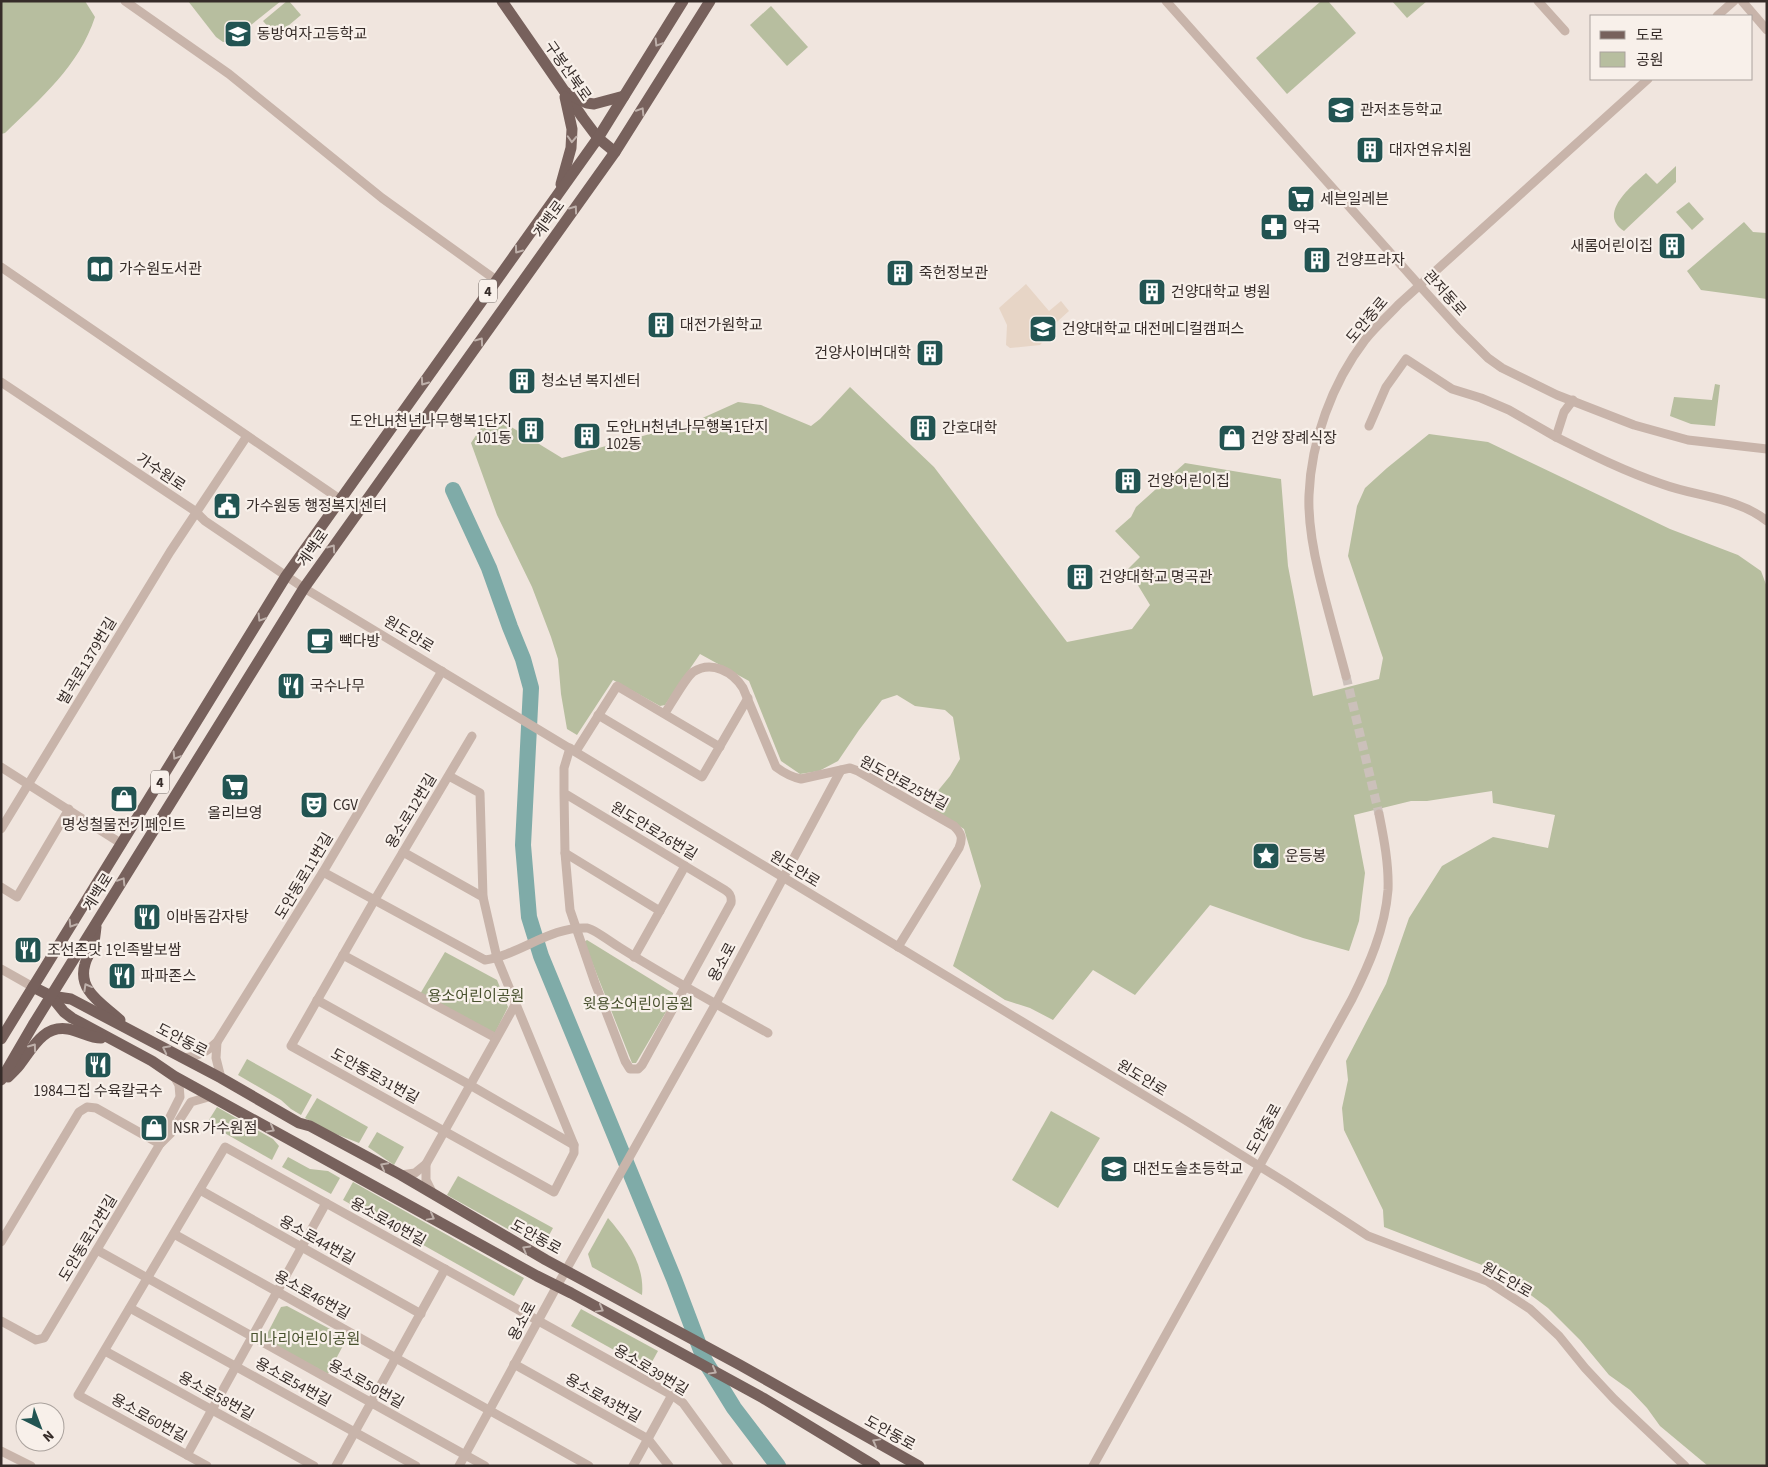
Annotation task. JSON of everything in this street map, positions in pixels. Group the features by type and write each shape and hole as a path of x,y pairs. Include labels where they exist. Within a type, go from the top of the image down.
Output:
{"main road":[{"name":"구봉산북로","path":"502,1 563,91 598,138 615,152"},
{"name":"계백로","path":"1,1039 286,576 598,138 684,1"},
{"name":"계백로","path":"1,1082 51,996 304,588 615,152 710,1"},
{"path":"563,91 587,103 594,104 624,96"},
{"path":"559,192 571,148 572,130 563,91"},
{"path":"97,922 92,948 82,975 85,988 134,1033"},
{"path":"33,987 51,996 64,1012 152,1061 174,1076 763,1398 875,1466"},
{"name":"도안동로","path":"51,996 71,999 221,1078 299,1123 310,1126 919,1466"},
{"path":"1,1082 20,1065 36,1041 54,1029 66,1028 79,1031 94,1038 111,1039"}],"street":[{"path":"125,1 229,74 382,198 496,280"},
{"name":"관저동로","path":"1166,1 1459,330 1488,358 1502,368 1535,384 1634,425 1688,440 1767,449"},
{"path":"1538,1 1565,32"},
{"path":"1718,15 1734,1"},
{"path":"1742,1 1767,30"},
{"name":"도안중로","path":"1346,676 1318,573 1312,535 1309,495 1316,446 1332,397 1343,375 1365,340 1398,304 1647,80"},
{"path":"1,267 341,500"},
{"path":"1369,426 1386,387 1406,359 1452,389 1481,398 1509,410 1583,451 1661,484 1734,503 1767,522"},
{"name":"가수원로","path":"1,382 195,512 205,521 304,588"},
{"path":"1556,437 1564,412 1573,400"},
{"name":"벌곡로1379번길","path":"2,826 195,512 246,436"},
{"name":"원도안로","path":"304,588 1185,1120 1291,1185 1368,1236 1487,1281 1530,1309 1559,1336 1614,1399 1685,1466"},
{"name":"원도안로25번길","path":"665,713 693,672 712,666 720,669 738,680 748,698 776,766 784,773 793,778 801,779 850,768 954,826 961,833 962,839 959,848 898,948"},
{"name":"도안동로11번길","path":"218,1042 323,872 442,671"},
{"path":"684,988 642,1065 634,1070 628,1066 594,983 570,910 564,853 564,768 573,749 617,686 720,747"},
{"path":"598,715 702,777 748,698"},
{"name":"용소로12번길","path":"291,1046 472,736"},
{"path":"1,767 122,844"},
{"name":"용소로","path":"459,1466 565,1270 715,1005 841,770"},
{"path":"449,776 480,793 483,897 497,958 574,1145"},
{"name":"원도안로26번길","path":"564,793 730,893 731,902 684,988"},
{"path":"1,887 17,897 69,810"},
{"name":"도안중로","path":"1093,1466 1367,969 1379,936 1388,890 1386,845 1379,814"},
{"path":"403,852 483,897"},
{"path":"564,853 660,911"},
{"path":"634,957 685,866"},
{"path":"323,872 485,960 497,958 513,950 563,932 589,928 684,988 768,1033"},
{"path":"343,955 496,1038"},
{"path":"1,968 33,987"},
{"path":"317,1000 574,1145"},
{"path":"401,1176 415,1173 426,1164 515,1005"},
{"path":"184,1058 207,1052 218,1042"},
{"path":"218,1042 216,1058 221,1078"},
{"name":"도안동로31번길","path":"291,1046 554,1192 574,1154 574,1145"},
{"path":"160,1144 163,1131 180,1096 179,1085 174,1076"},
{"path":"160,1144 171,1133 191,1102 212,1096"},
{"path":"1,1242 79,1112 87,1107 96,1108 160,1144"},
{"name":"도안동로12번길","path":"1,1320 36,1340 44,1338 160,1144"},
{"name":"용소로40번길","path":"200,1190 226,1147 538,1321"},
{"path":"426,1164 426,1180 433,1194"},
{"path":"105,1350 200,1190"},
{"name":"용소로44번길","path":"200,1190 421,1314"},
{"path":"187,1455 326,1203"},
{"name":"용소로46번길","path":"174,1234 490,1409"},
{"name":"용소로50번길","path":"97,1250 485,1466"},
{"path":"336,1466 445,1269"},
{"name":"용소로54번길","path":"130,1308 416,1466"},
{"name":"용소로39번길","path":"538,1321 672,1395 683,1403 729,1466"},
{"name":"용소로60번길","path":"105,1350 78,1395 207,1466"},
{"name":"용소로58번길","path":"105,1350 314,1466"},
{"name":"용소로43번길","path":"514,1364 648,1439 669,1466"},
{"path":"633,1466 672,1395"},
{"path":"490,1409 589,1466"},
{"path":"1,1450 31,1466"}],"green space":[{"path":"1,1 85,1 95,17 79,51 58,80 5,133 1,134"},
{"path":"188,1 281,1 231,41 223,42 216,37"},
{"path":"287,1 301,15 276,36 263,21"},
{"path":"1321,1 1328,1 1356,33 1287,94 1256,58"},
{"path":"1392,1 1427,1 1407,18"},
{"path":"771,6 808,47 787,66 750,25"},
{"path":"1676,166 1676,182 1624,231 1617,224 1614,216 1615,208 1626,192 1646,173 1657,184"},
{"path":"1689,202 1704,219 1692,230 1676,212"},
{"path":"1744,222 1753,232 1767,233 1767,299 1701,290 1687,271"},
{"path":"1715,384 1720,385 1715,426 1691,424 1670,416 1674,397 1712,400"},
{"path":"850,387 934,467 1067,642 1132,629 1150,605 1128,569 1140,557 1115,531 1131,517 1136,507 1185,463 1281,479 1288,566 1313,696 1379,679 1383,658 1348,556 1357,506 1365,488 1429,434 1488,442 1670,529 1738,555 1761,571 1767,587 1767,1466 1708,1466 1660,1426 1647,1408 1630,1390 1609,1375 1580,1340 1548,1308 1500,1272 1384,1227 1383,1210 1344,1130 1342,1108 1348,1080 1346,1061 1386,984 1409,918 1442,866 1493,837 1548,848 1555,815 1493,803 1492,791 1427,801 1411,801 1354,815 1365,873 1359,921 1349,951 1303,938 1210,905 1135,995 1093,970 1053,1020 1030,1008 1005,1000 953,966 981,886 964,829 934,811 932,798 950,776 960,759 953,717 945,710 915,706 897,695 882,700 838,761 819,771 800,774 781,761 749,681 700,654 665,705 660,706 613,680 577,735 567,729 558,659 551,637 532,587 497,515 471,443 490,414 562,458 650,434 678,429 738,402 761,405 811,426"},
{"name":"윗용소어린이공원","path":"587,940 673,993 673,1000 636,1063 632,1063 584,942"},
{"name":"용소어린이공원","path":"445,952 497,980 508,1007 495,1033 420,994"},
{"path":"247,1059 312,1095 301,1115 281,1100 238,1075"},
{"path":"317,1098 368,1127 359,1143 328,1131 305,1118"},
{"path":"217,1107 273,1139 279,1146 272,1160 207,1123"},
{"path":"1051,1111 1100,1138 1058,1208 1012,1180"},
{"path":"377,1132 404,1147 394,1165 368,1147"},
{"path":"288,1157 310,1169 328,1171 340,1178 331,1194 282,1167"},
{"path":"458,1176 553,1228 542,1248 447,1195"},
{"path":"353,1182 524,1278 514,1296 343,1200"},
{"path":"608,1218 628,1244 638,1263 641,1273 642,1295 592,1267 588,1254"},
{"name":"미나리어린이공원","path":"287,1306 347,1338 328,1374 266,1341 266,1336 281,1307"},
{"path":"581,1309 658,1351 648,1369 571,1326"}],"shaded area":[{"path":"1026,284 1049,311 1061,301 1069,311 1048,330 1048,336 1040,345 1010,348 1006,345 1007,325 999,308"}],"waterway":[{"path":"453,490 489,568 523,659 531,688 523,845 529,917 541,956 674,1279 705,1361 734,1408 778,1466"}],"tunnel":[{"path":"1346,676 1379,814"}],"place":[{"name":"동방여자고등학교","path":"238,34"},
{"name":"관저초등학교","path":"1341,110"},
{"name":"대자연유치원","path":"1370,150"},
{"name":"세븐일레븐","path":"1301,199"},
{"name":"약국","path":"1274,227"},
{"name":"새롬어린이집","path":"1672,246"},
{"name":"건양프라자","path":"1317,260"},
{"name":"가수원도서관","path":"100,269"},
{"name":"죽헌정보관","path":"900,273"},
{"name":"건양대학교 병원","path":"1152,292"},
{"name":"대전가원학교","path":"661,325"},
{"name":"건양대학교 대전메디컬캠퍼스","path":"1043,329"},
{"name":"건양사이버대학","path":"930,353"},
{"name":"청소년 복지센터","path":"522,381"},
{"name":"간호대학","path":"923,428"},
{"name":"도안LH천년나무행복1단지 101동","path":"531,430"},
{"name":"도안LH천년나무행복1단지 102동","path":"587,436"},
{"name":"건양 장례식장","path":"1232,438"},
{"name":"건양어린이집","path":"1128,481"},
{"name":"가수원동 행정복지센터","path":"227,506"},
{"name":"건양대학교 명곡관","path":"1080,577"},
{"name":"빽다방","path":"320,641"},
{"name":"국수나무","path":"291,686"},
{"name":"올리브영","path":"235,787"},
{"name":"명성철물전기페인트","path":"124,799"},
{"name":"CGV","path":"314,805"},
{"name":"운등봉","path":"1266,856"},
{"name":"이바돔감자탕","path":"147,917"},
{"name":"조선존맛 1인족발보쌈","path":"28,950"},
{"name":"파파존스","path":"122,976"},
{"name":"1984그집 수육칼국수","path":"98,1065"},
{"name":"NSR 가수원점","path":"154,1128"},
{"name":"대전도솔초등학교","path":"1114,1169"}]}
